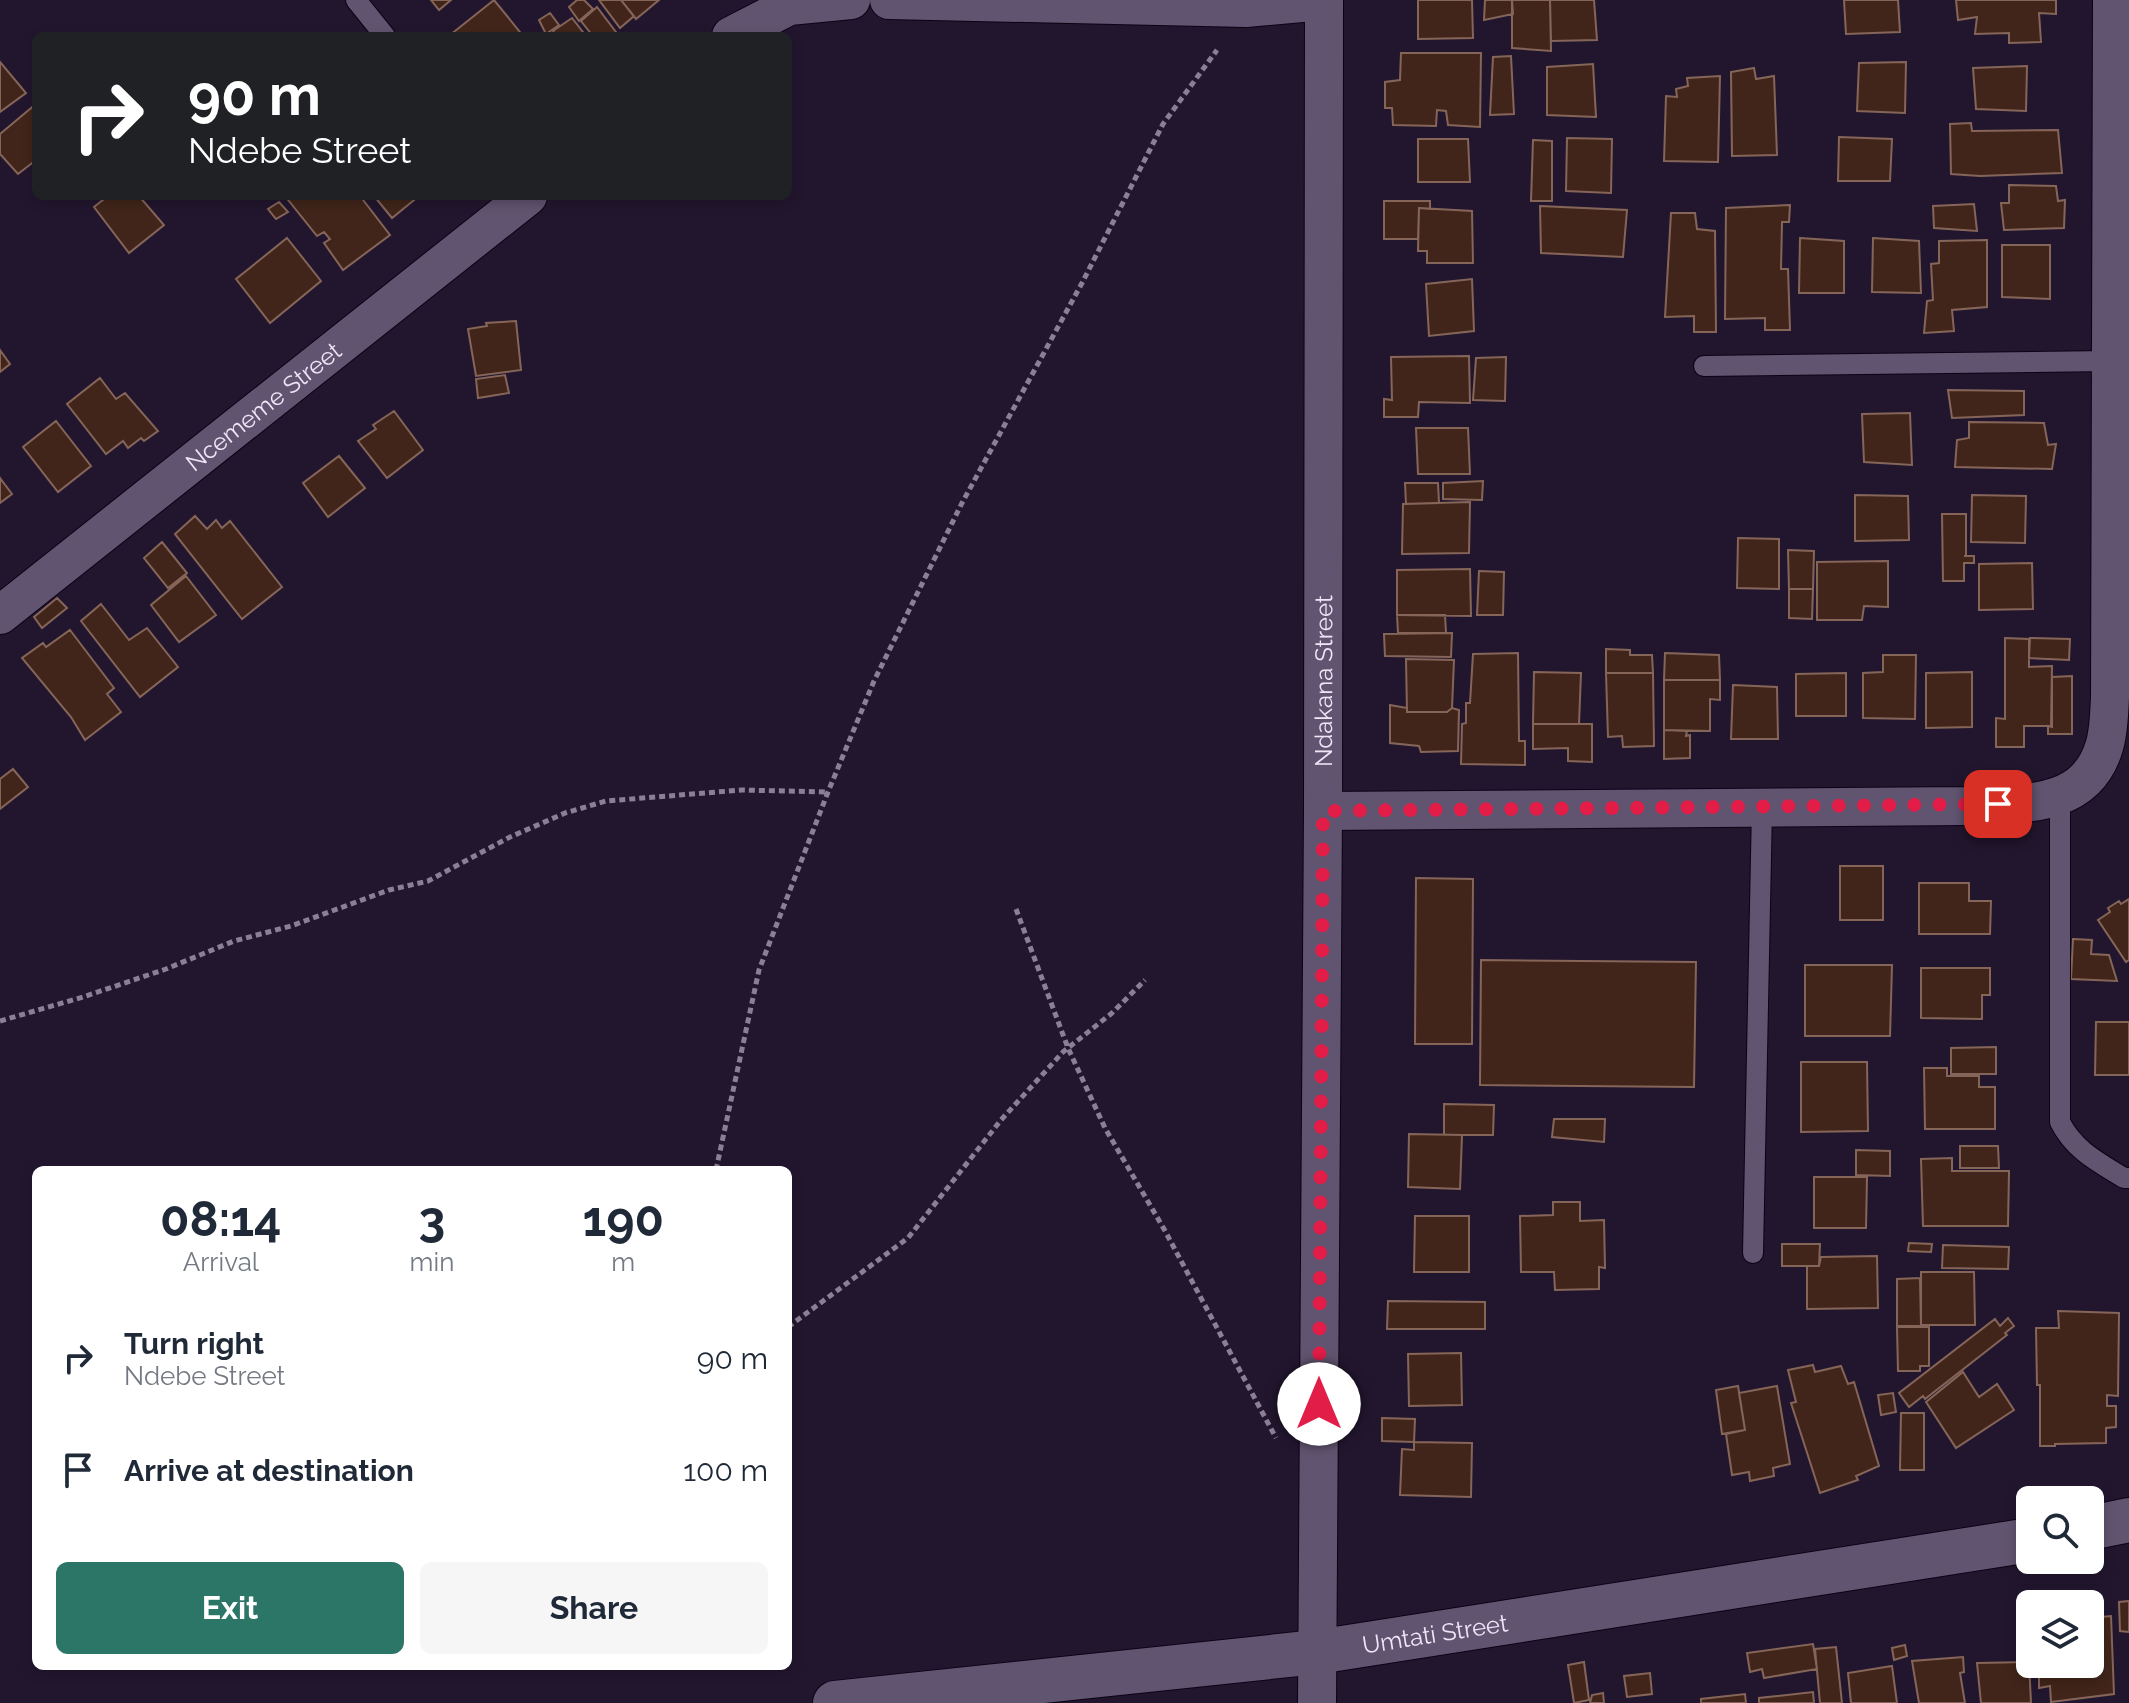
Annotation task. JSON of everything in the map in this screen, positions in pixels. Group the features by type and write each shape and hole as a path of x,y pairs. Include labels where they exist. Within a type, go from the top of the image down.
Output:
{"street":[{"path":"738,32 787,3 851,0"},
{"path":"889,0 1246,8 1324,0"},
{"name":"Ndakana Street","path":"1317,1703 1324,0"},
{"path":"1323,811 1967,806 2030,802 2060,796 2082,784 2096,768 2105,745 2109,714 2112,0"},
{"name":"Ncememe Street","path":"0,615 519,200"},
{"path":"2104,1525 2129,1520"},
{"name":"Umtati Street","path":"835,1703 1317,1652 2016,1542"}],"lane":[{"path":"356,0 382,32"},
{"path":"1704,366 2110,361"},
{"path":"2060,796 2060,1122 2068,1139 2087,1156 2129,1178"},
{"path":"1753,1253 1762,807"}],"path":[{"path":"717,1166 759,970 874,681 962,503 1082,283 1163,124 1246,8"},
{"path":"0,1021 83,997 166,969 234,941 291,926 389,890 428,881 510,837 606,801 742,790 828,792"},
{"path":"1016,909 1068,1048 1105,1128 1164,1229 1275,1437 1318,1498"},
{"path":"792,1324 908,1238 1001,1120 1068,1048 1112,1013 1145,980"}],"building":[{"path":"431,0 451,0 439,10"},
{"path":"494,0 520,32 454,32"},
{"path":"577,0 584,0 593,9 579,21 569,7"},
{"path":"599,0 621,0 634,16 620,28"},
{"path":"621,0 659,0 636,19"},
{"path":"1418,0 1472,0 1473,38 1418,39"},
{"path":"1485,0 1512,0 1513,14 1484,20"},
{"path":"1512,0 1550,0 1551,51 1512,48"},
{"path":"1550,0 1594,0 1597,40 1551,41"},
{"path":"1844,0 1898,0 1900,32 1846,34"},
{"path":"1956,0 2056,0 2056,14 2039,13 2041,42 2009,43 2009,33 1975,34 1977,17 1958,20"},
{"path":"597,7 616,32 590,32 581,21"},
{"path":"550,13 559,25 545,32 539,20"},
{"path":"572,18 583,32 554,32"},
{"path":"1401,53 1481,53 1480,127 1448,125 1446,111 1437,110 1436,126 1393,125 1392,108 1385,108 1385,82 1400,80"},
{"path":"1511,56 1514,114 1490,115 1493,57"},
{"path":"0,62 26,93 0,112"},
{"path":"1906,62 1905,113 1857,111 1859,63"},
{"path":"1593,64 1596,117 1547,115 1547,67"},
{"path":"2027,66 2026,111 1976,109 1973,68"},
{"path":"1754,68 1756,79 1774,76 1777,155 1732,156 1731,72"},
{"path":"1720,76 1718,162 1664,161 1666,96 1677,97 1676,89 1688,86 1687,78"},
{"path":"32,107 32,163 18,174 0,154 0,134"},
{"path":"1971,123 1972,131 2058,130 2062,173 1951,174 1950,124"},
{"path":"1839,137 1892,139 1890,181 1838,181"},
{"path":"1567,138 1612,139 1611,193 1566,191"},
{"path":"1418,139 1468,139 1470,182 1418,182"},
{"path":"1533,140 1552,141 1552,201 1531,201"},
{"path":"2009,185 2056,186 2058,201 2065,200 2064,228 2004,230 2001,203 2009,203"},
{"path":"103,200 142,200 164,225 129,253 94,207"},
{"path":"288,200 363,200 390,235 343,270 324,243 330,239 324,232 317,236"},
{"path":"377,200 414,200 392,218"},
{"path":"1384,201 1430,201 1430,209 1419,208 1418,239 1384,239"},
{"path":"279,202 288,212 276,219 268,209"},
{"path":"1974,204 1977,231 1934,228 1933,206"},
{"path":"1790,205 1789,222 1782,222 1781,269 1788,269 1790,330 1765,330 1765,318 1725,319 1726,208"},
{"path":"1540,206 1627,210 1623,257 1541,253"},
{"path":"1419,208 1472,211 1473,263 1427,263 1427,251 1418,251"},
{"path":"1671,213 1695,213 1697,229 1715,231 1716,332 1694,332 1694,316 1665,317"},
{"path":"287,238 321,281 270,323 236,279"},
{"path":"1800,238 1844,241 1844,293 1799,293"},
{"path":"1873,238 1919,241 1921,293 1872,292"},
{"path":"1987,240 1987,307 1952,310 1954,331 1924,333 1927,301 1933,300 1931,264 1939,263 1939,241"},
{"path":"2002,245 2050,245 2050,299 2002,297"},
{"path":"1472,279 1474,331 1429,336 1426,284"},
{"path":"516,321 521,370 476,376 468,329 487,326 486,323"},
{"path":"0,350 10,364 0,372"},
{"path":"1469,356 1470,403 1419,402 1418,417 1384,417 1384,399 1392,400 1391,357"},
{"path":"1506,357 1505,401 1473,400 1476,358"},
{"path":"505,375 509,393 478,398 476,379"},
{"path":"100,378 116,399 125,393 158,431 128,448 123,441 106,454 67,404"},
{"path":"1948,390 2024,391 2024,415 1952,418"},
{"path":"394,411 423,450 387,478 358,441 376,429 373,425"},
{"path":"1910,413 1912,465 1864,462 1862,414"},
{"path":"56,421 91,466 58,492 23,447"},
{"path":"1969,422 2044,423 2048,445 2056,444 2052,469 1955,467 1957,440 1969,438"},
{"path":"1416,428 1468,428 1470,474 1418,474"},
{"path":"339,456 365,488 328,517 303,483"},
{"path":"0,478 12,494 0,503"},
{"path":"1483,481 1482,500 1443,499 1443,483"},
{"path":"1405,483 1438,483 1439,503 1406,504"},
{"path":"1855,495 1908,496 1909,540 1855,541"},
{"path":"1972,495 2026,496 2025,543 1971,542"},
{"path":"1470,502 1469,553 1402,554 1403,504"},
{"path":"1942,514 1966,514 1966,556 1974,556 1974,563 1964,563 1964,581 1943,581"},
{"path":"195,516 207,529 216,520 222,528 230,521 282,587 242,619 175,534"},
{"path":"1738,538 1779,539 1779,589 1737,588"},
{"path":"162,542 187,573 168,588 144,558"},
{"path":"1788,550 1814,551 1813,589 1789,589"},
{"path":"1888,561 1888,607 1864,606 1862,620 1817,620 1817,562"},
{"path":"2032,563 2033,609 1979,610 1979,564"},
{"path":"1470,569 1471,616 1397,615 1397,570"},
{"path":"1479,571 1504,572 1503,615 1477,615"},
{"path":"186,576 216,615 179,642 151,605"},
{"path":"1789,589 1813,589 1812,619 1789,618"},
{"path":"57,598 67,608 42,628 34,617"},
{"path":"101,604 129,640 147,628 178,667 140,697 81,621"},
{"path":"1397,615 1445,615 1446,633 1398,633"},
{"path":"70,630 114,688 107,694 121,712 85,740 71,717 22,658 43,643 46,647"},
{"path":"1452,633 1451,657 1385,656 1384,634"},
{"path":"2005,638 2029,639 2029,667 2052,666 2051,726 2024,726 2024,747 1996,747 1996,718 2005,719"},
{"path":"2030,638 2070,639 2069,660 2029,658"},
{"path":"1606,649 1630,650 1630,655 1652,655 1653,673 1606,673"},
{"path":"1518,653 1519,741 1525,741 1525,765 1461,764 1462,724 1466,723 1466,703 1470,703 1473,654"},
{"path":"1665,653 1719,655 1720,680 1664,680"},
{"path":"1883,655 1916,655 1915,719 1863,718 1863,673 1883,672"},
{"path":"1406,659 1454,660 1452,708 1447,712 1407,712"},
{"path":"1534,672 1581,673 1579,724 1533,724"},
{"path":"1972,672 1972,727 1926,728 1926,673"},
{"path":"1606,673 1653,673 1654,746 1623,747 1622,736 1608,737"},
{"path":"1846,673 1846,716 1796,716 1796,674"},
{"path":"2072,676 2072,734 2048,734 2048,726 2052,727 2052,677"},
{"path":"1664,680 1720,680 1720,700 1710,699 1710,731 1664,730"},
{"path":"1733,685 1777,687 1778,739 1731,739"},
{"path":"1390,705 1407,708 1407,712 1459,710 1458,751 1421,752 1419,746 1390,743"},
{"path":"1533,724 1592,724 1592,762 1568,761 1568,748 1533,749"},
{"path":"1664,730 1687,731 1686,736 1690,735 1690,758 1664,759"},
{"path":"13,769 28,787 0,809 0,779"},
{"path":"1840,866 1883,866 1883,920 1840,920"},
{"path":"1416,878 1473,879 1472,1044 1415,1044"},
{"path":"1919,883 1969,883 1969,901 1991,901 1990,934 1919,934"},
{"path":"2129,899 2129,960 2126,962 2098,920 2110,912 2108,908"},
{"path":"2073,939 2092,940 2091,954 2109,955 2117,981 2071,979"},
{"path":"1481,960 1696,962 1694,1087 1480,1085"},
{"path":"1805,965 1892,965 1890,1036 1805,1036"},
{"path":"1921,968 1990,968 1990,995 1982,995 1982,1019 1921,1018"},
{"path":"2096,1022 2129,1022 2129,1075 2095,1075"},
{"path":"1996,1047 1996,1074 1951,1074 1951,1048"},
{"path":"1801,1062 1867,1062 1868,1131 1801,1132"},
{"path":"1924,1068 1947,1068 1947,1076 1979,1076 1979,1087 1995,1087 1995,1129 1925,1129"},
{"path":"1444,1104 1494,1105 1493,1135 1444,1135"},
{"path":"1554,1119 1605,1119 1604,1142 1552,1137"},
{"path":"1409,1134 1462,1135 1460,1189 1408,1187"},
{"path":"1960,1146 1998,1146 1999,1168 1960,1168"},
{"path":"1856,1150 1890,1151 1890,1176 1856,1175"},
{"path":"1952,1158 1952,1171 2009,1171 2008,1226 1923,1226 1921,1159"},
{"path":"1814,1177 1867,1177 1866,1228 1814,1228"},
{"path":"1553,1202 1580,1202 1580,1221 1604,1220 1605,1268 1599,1267 1599,1289 1555,1290 1554,1272 1521,1272 1520,1216 1553,1215"},
{"path":"1415,1216 1469,1216 1469,1272 1414,1272"},
{"path":"1909,1243 1932,1244 1931,1252 1908,1251"},
{"path":"1782,1244 1820,1244 1819,1266 1782,1266"},
{"path":"1943,1245 2009,1247 2008,1269 1942,1268"},
{"path":"1877,1256 1878,1308 1807,1309 1807,1266 1819,1266 1821,1257"},
{"path":"1921,1272 1974,1272 1975,1325 1921,1325"},
{"path":"1920,1278 1921,1326 1897,1326 1897,1279"},
{"path":"1388,1301 1485,1302 1485,1329 1387,1329"},
{"path":"2058,1311 2119,1313 2118,1396 2107,1395 2107,1406 2116,1406 2116,1427 2106,1428 2106,1443 2040,1446 2036,1328 2059,1328"},
{"path":"2008,1318 2014,1326 2005,1333 2007,1335 1925,1399 1923,1396 1909,1407 1899,1393 1995,1319 2000,1326"},
{"path":"1897,1327 1929,1327 1929,1366 1920,1366 1920,1371 1898,1371"},
{"path":"1461,1353 1462,1405 1409,1406 1408,1354"},
{"path":"1813,1365 1815,1372 1841,1366 1848,1384 1854,1382 1879,1466 1856,1476 1858,1480 1820,1493 1791,1403 1796,1402 1788,1370"},
{"path":"1963,1372 1979,1397 1997,1384 2014,1410 1956,1448 1926,1402"},
{"path":"1738,1386 1745,1430 1722,1434 1716,1390"},
{"path":"1777,1386 1790,1464 1773,1468 1774,1476 1750,1481 1749,1472 1732,1475 1726,1434 1745,1430 1739,1393"},
{"path":"1893,1393 1896,1412 1881,1415 1878,1395"},
{"path":"1901,1413 1924,1413 1924,1470 1900,1470"},
{"path":"1382,1418 1415,1419 1414,1442 1382,1441"},
{"path":"1414,1442 1472,1443 1471,1497 1400,1495 1402,1449 1414,1450"},
{"path":"2129,1601 2129,1632 2120,1631 2119,1602"},
{"path":"2111,1616 2114,1694 2051,1702 2050,1686 2039,1688 2039,1678 2104,1678 2104,1617"},
{"path":"1813,1644 1817,1669 1764,1678 1762,1669 1750,1672 1747,1653"},
{"path":"1905,1645 1907,1656 1894,1660 1892,1648"},
{"path":"1836,1647 1842,1703 1820,1703 1815,1649"},
{"path":"1963,1657 1964,1672 1960,1673 1965,1703 1919,1703 1912,1661"},
{"path":"1584,1662 1589,1700 1574,1703 1568,1665"},
{"path":"2016,1662 2016,1678 2030,1678 2031,1703 1981,1703 1977,1663"},
{"path":"1892,1666 1897,1703 1851,1703 1848,1673"},
{"path":"1650,1673 1652,1694 1627,1697 1624,1676"},
{"path":"1813,1692 1814,1703 1759,1703 1759,1698"},
{"path":"1603,1693 1604,1703 1590,1703 1592,1695"},
{"path":"1745,1694 1746,1703 1701,1703 1701,1699"}],"route":[{"path":"1319,1404 1323,811 1998,804"}]}
